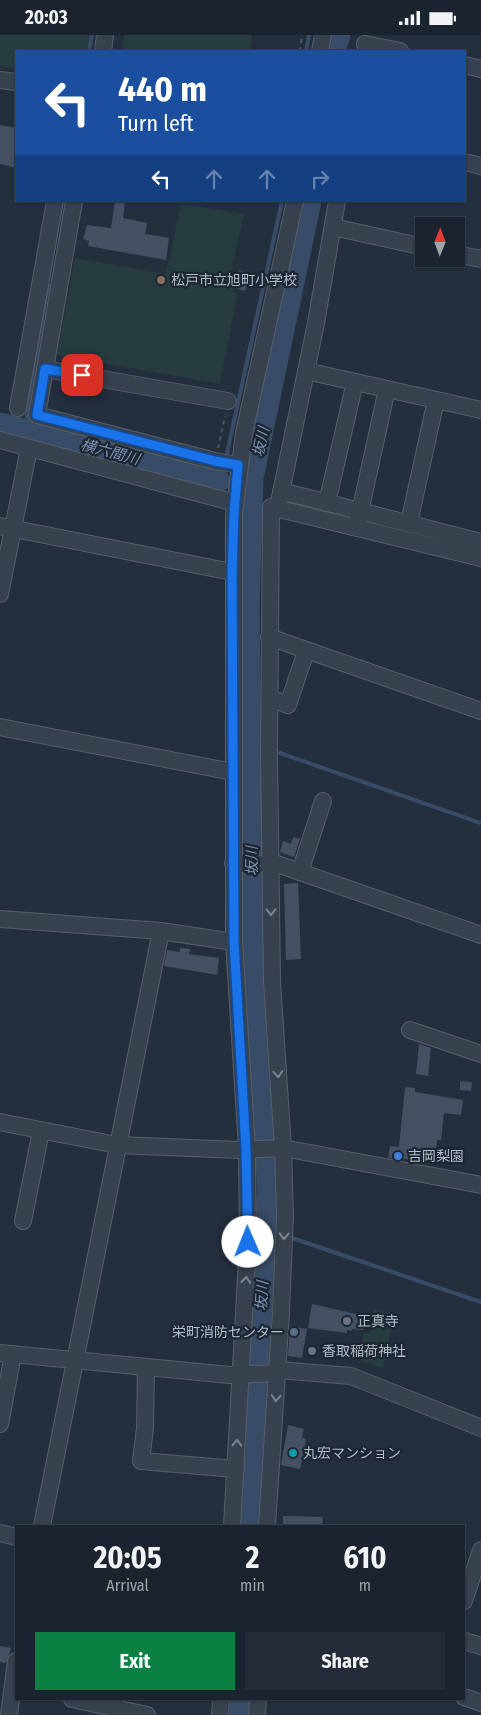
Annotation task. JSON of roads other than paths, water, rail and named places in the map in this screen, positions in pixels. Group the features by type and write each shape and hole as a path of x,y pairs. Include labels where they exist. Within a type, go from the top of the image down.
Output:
{"street":[{"path":"102,50 105,35"},
{"path":"320,50 323,35"},
{"path":"365,43 396,50"},
{"path":"466,65 481,69"},
{"path":"0,80 15,82"},
{"path":"466,163 481,166"},
{"path":"18,408 55,202"},
{"path":"74,202 37,415 218,461 238,470"},
{"path":"232,1525 248,1242 249,1149 234,942 236,863 232,573 235,500 238,470 295,202"},
{"path":"267,1525 274,1373 284,1257 268,863 271,507 279,500 306,371 337,202"},
{"path":"333,227 415,245"},
{"path":"465,256 481,259"},
{"path":"39,285 58,289"},
{"path":"45,369 228,401"},
{"path":"306,371 481,410"},
{"path":"327,503 354,382"},
{"path":"358,519 387,389"},
{"path":"409,523 436,400"},
{"path":"0,440 235,500"},
{"path":"0,594 6,528 29,448"},
{"path":"279,500 327,503 358,519 409,523 481,542"},
{"path":"279,500 358,519 481,558"},
{"path":"6,528 232,573"},
{"path":"270,637 481,711"},
{"path":"275,700 288,705 306,651"},
{"path":"0,727 234,772"},
{"path":"300,872 323,801"},
{"path":"236,863 268,863 300,872 481,935"},
{"path":"0,919 161,931 234,942"},
{"path":"42,1525 161,931"},
{"path":"410,1030 481,1054"},
{"path":"0,1123 118,1145 249,1149 281,1148 481,1185"},
{"path":"23,1221 41,1131"},
{"path":"0,1424 6,1354 146,1368 242,1375 274,1373 350,1376 481,1428"},
{"path":"146,1368 145,1428 141,1461 236,1469"},
{"path":"0,1533 15,1537"},
{"path":"471,1594 481,1550"},
{"path":"465,1641 481,1646"},
{"path":"9,1715 9,1685 15,1664"},
{"path":"465,1697 481,1703"},
{"path":"77,1700 147,1715"},
{"path":"220,1715 221,1700"},
{"path":"257,1715 258,1700"}],"waterway":[{"path":"89,50 92,35"},
{"path":"306,50 309,35"},
{"name":"坂川","path":"335,50 340,35"},
{"path":"226,458 282,202"},
{"name":"坂川","path":"250,1525 268,1191 253,963 249,607 253,478 311,202"},
{"path":"26,430 28,403 48,285"},
{"name":"横六間川","path":"0,423 220,481"},
{"path":"220,481 224,467"},
{"path":"277,752 481,823"},
{"path":"267,1232 280,1235"},
{"path":"289,1237 481,1302"},
{"name":"坂川","path":"240,1715 241,1700"}],"place":[{"name":"松戸市立旭町小学校","path":"161,280"},
{"name":"吉岡梨園","path":"398,1156"},
{"name":"正真寺","path":"347,1321"},
{"name":"栄町消防センター","path":"294,1332"},
{"name":"香取稲荷神社","path":"312,1351"},
{"name":"丸宏マンション","path":"293,1453"}]}
